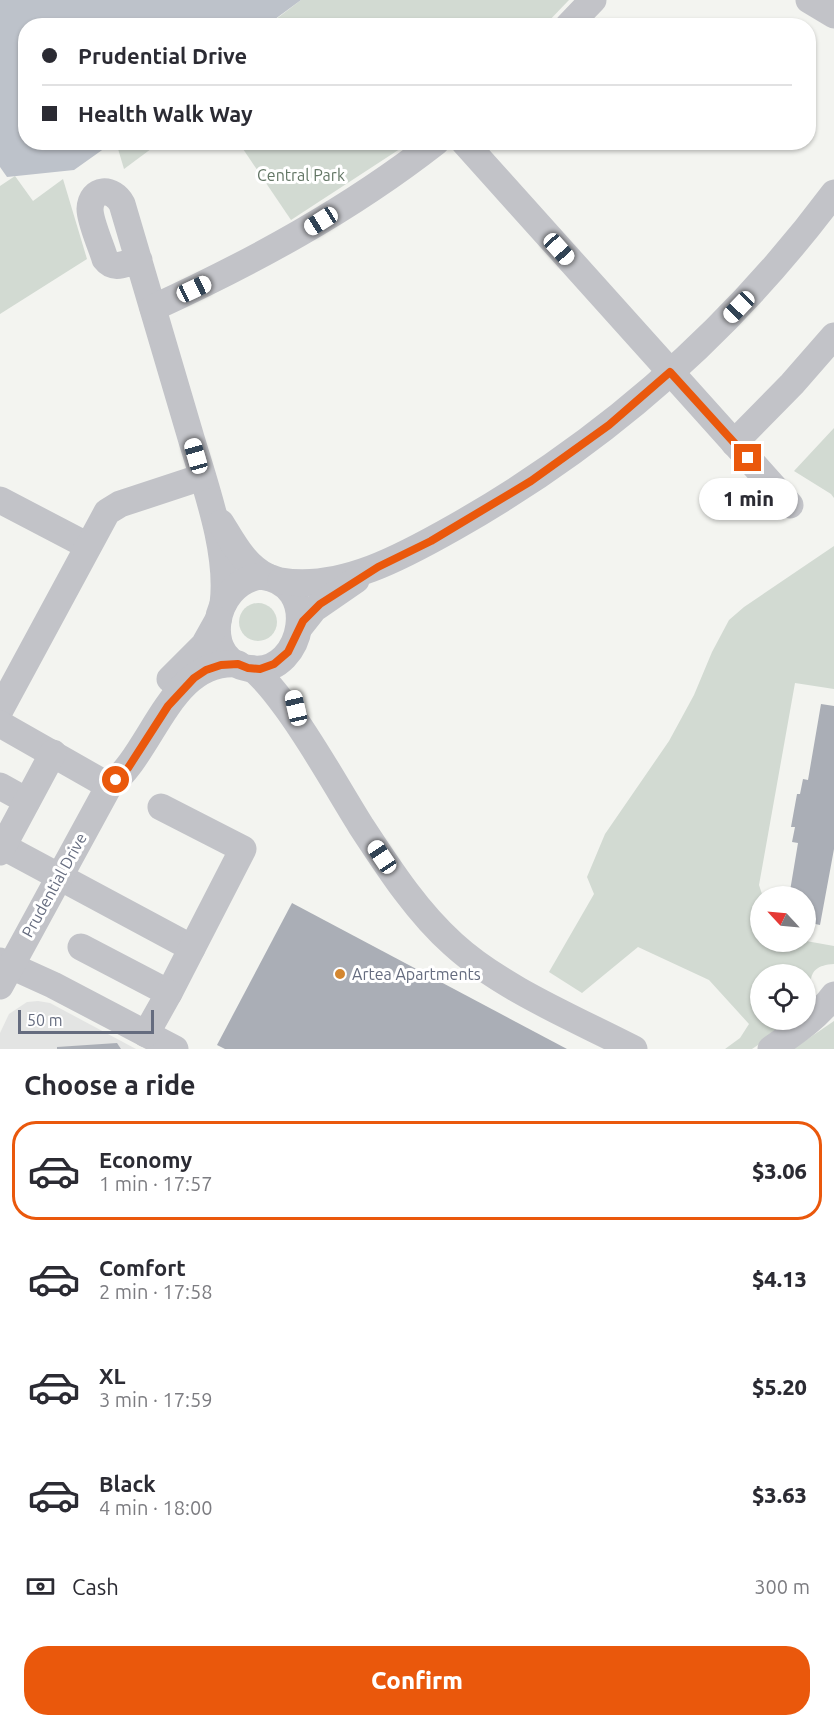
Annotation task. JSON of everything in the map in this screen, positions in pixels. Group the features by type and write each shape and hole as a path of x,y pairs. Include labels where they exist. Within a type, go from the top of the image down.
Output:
{"street":[{"path":"576,18 593,0"},
{"path":"809,0 834,15"},
{"path":"153,308 287,242 375,186 425,150"},
{"path":"471,150 790,505"},
{"path":"246,667 260,669 274,664 288,652 308,615 320,604 378,567 431,541 531,481 609,425 705,341 756,289 834,193"},
{"path":"139,260 210,504 224,572 218,636 221,647 229,657 269,684 303,729 346,802 390,869 419,907 453,944 483,968 514,987 634,1049"},
{"path":"734,443 792,384 834,336"},
{"path":"0,710 9,671 88,546 103,518 113,507 202,477"},
{"path":"0,500 88,546"},
{"path":"210,504 246,561 257,571 290,590 297,603 300,620 290,662 291,684 303,729"},
{"path":"221,612 232,591 242,582 254,577 297,583 319,582 378,567"},
{"name":"Prudential Drive","path":"109,786 114,760 134,724 156,695 204,645 221,612"},
{"name":"Prudential Drive","path":"3,971 59,877 109,786 128,768 162,713 187,684 202,672 214,667 246,667"},
{"path":"0,724 109,786"},
{"path":"52,753 1,848 192,948"},
{"path":"0,786 27,801"},
{"path":"146,1034 243,849 161,807"},
{"path":"81,947 169,993"},
{"path":"3,971 53,985 175,1049"},
{"path":"771,1049 825,1008 834,995"}],"shaded area":[{"path":"0,0 301,0 277,18 18,18 18,150 102,150 74,170 7,177 0,167"},
{"path":"27,1002 50,1003 136,1049 0,1049 0,1033 9,1014"}],"green space":[{"path":"301,0 569,0 552,18 277,18"},
{"path":"118,150 150,150 124,169"},
{"name":"Central Park","path":"244,150 398,150 291,220"},
{"path":"15,176 33,201 63,179 87,259 0,314 0,186"},
{"path":"834,428 834,498 794,471"},
{"path":"834,546 834,689 795,683 759,886 750,886 750,952 816,952 816,943 834,946 834,964 816,970 816,964 750,964 750,1030 780,1030 752,1049 725,1049 740,1038 749,1024 709,980 638,947 582,993 549,972 594,894 587,877 605,834 669,741 694,695 712,652 729,620 744,607"},
{"path":"258,603 271,609 277,622 271,635 258,641 245,635 239,622 245,609"},
{"path":"834,1021 834,1049 793,1049"}],"building":[{"path":"821,704 834,706 834,849 820,925 816,924 816,886 791,886 798,843 792,842 795,827 791,827 797,794 800,794 803,779 808,780"},
{"name":"Artea Apartments","path":"292,903 567,1049 225,1049 217,1045"},
{"path":"117,1043 121,1049 57,1049 57,1047"}],"place":[{"name":"Artea Apartments","path":"340,974"}],"route":[{"path":"116,780 134,760 155,723 180,691 194,678 206,670 221,665 238,664 260,669 274,664 288,652 298,628 320,604 378,567 431,541 531,481 609,425 670,372 748,458"}]}
